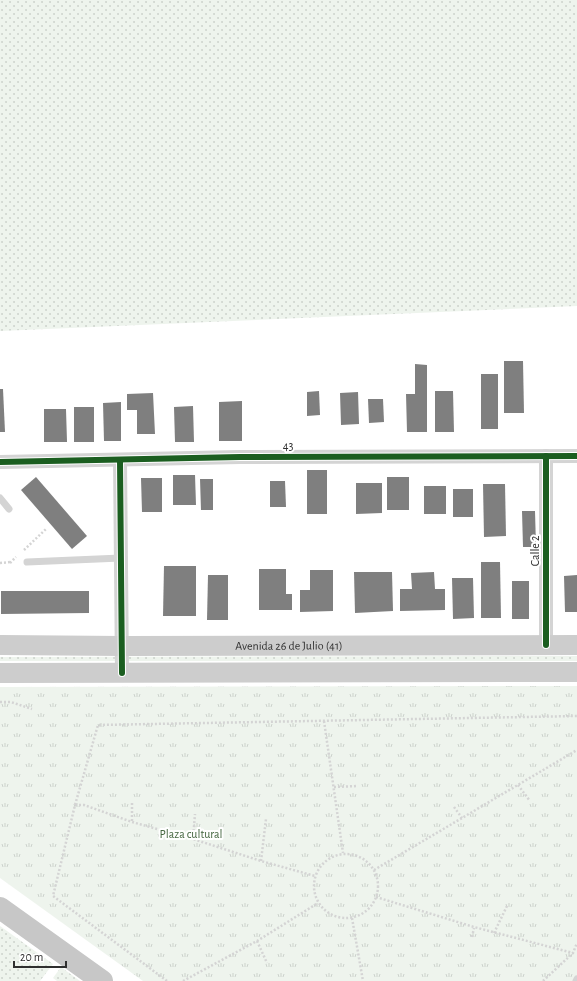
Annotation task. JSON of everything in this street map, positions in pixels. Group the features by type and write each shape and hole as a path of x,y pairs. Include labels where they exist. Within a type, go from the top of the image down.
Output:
{"main road":[{"name":"Avenida 26 de Julio (41)","path":"0,645 577,645"},
{"path":"0,673 577,672"},
{"path":"0,908 102,981"}],"street":[{"name":"Calle 2","path":"546,456 546,645"},
{"name":"43","path":"0,462 248,457 577,456"},
{"path":"120,460 122,673"}],"lane":[{"path":"0,498 9,509"},
{"path":"28,562 121,558"}],"path":[{"path":"10,562 46,529"},
{"path":"0,702 11,702 32,709"},
{"path":"167,981 53,896 75,804 98,725 577,716"},
{"path":"324,721 343,853"},
{"path":"374,870 577,750"},
{"path":"518,785 530,801"},
{"path":"334,787 357,786"},
{"path":"132,803 132,822"},
{"path":"75,804 84,805 132,822 193,838 261,861 314,876"},
{"path":"454,807 462,818"},
{"path":"193,838 195,814"},
{"path":"261,861 266,819"},
{"path":"343,853 361,857 374,870 378,883 376,897 367,911 352,918 333,916 318,903 314,890 314,876 325,860 343,853"},
{"path":"376,897 474,927 573,953"},
{"path":"183,981 256,941 318,903"},
{"path":"494,932 507,906"},
{"path":"352,918 363,981"},
{"path":"472,937 474,927"},
{"path":"256,941 267,962"},
{"path":"543,981 573,953 577,943"}],"green space":[{"path":"0,0 577,0 577,306 0,331"},
{"path":"577,656 577,661 0,661 0,657"},
{"name":"Plaza cultural","path":"577,686 577,981 143,981 0,878 0,687"},
{"path":"0,926 53,964 40,981 0,981"},
{"path":"61,967 80,981 57,981 53,978"}],"building":[{"path":"504,361 523,361 524,413 504,413"},
{"path":"415,364 427,365 427,432 407,432 406,394 415,394"},
{"path":"481,374 498,374 498,429 481,429"},
{"path":"0,389 3,389 5,432 0,432"},
{"path":"319,391 320,415 307,416 307,392"},
{"path":"435,391 453,391 454,432 435,432"},
{"path":"358,392 359,424 341,425 340,393"},
{"path":"153,393 155,434 137,434 137,410 127,410 127,394"},
{"path":"368,399 383,399 384,422 369,423"},
{"path":"242,401 242,441 219,441 219,402"},
{"path":"121,402 121,441 104,441 103,403"},
{"path":"193,406 194,442 175,442 174,407"},
{"path":"74,407 94,407 94,442 74,442"},
{"path":"44,409 66,409 67,442 44,442"},
{"path":"307,470 327,470 327,514 307,514"},
{"path":"173,475 195,475 196,505 173,505"},
{"path":"36,477 87,536 72,549 21,490"},
{"path":"387,477 409,477 409,510 387,510"},
{"path":"141,478 162,478 162,512 142,512"},
{"path":"200,479 213,479 213,510 201,510"},
{"path":"270,481 285,481 286,507 270,507"},
{"path":"356,483 382,483 382,513 356,514"},
{"path":"483,484 505,484 506,536 484,537"},
{"path":"424,486 446,486 446,514 424,514"},
{"path":"453,489 473,489 473,517 453,517"},
{"path":"522,511 535,511 536,547 523,547"},
{"path":"481,562 500,562 501,618 481,618"},
{"path":"164,566 196,566 196,616 163,616"},
{"path":"259,569 286,569 286,594 292,594 292,610 259,610"},
{"path":"310,570 333,570 333,611 300,612 300,590 310,590"},
{"path":"354,572 392,572 393,611 355,613"},
{"path":"434,572 435,589 445,589 445,610 400,611 400,589 412,589 411,573"},
{"path":"208,575 228,575 228,620 207,620"},
{"path":"577,575 577,612 565,612 564,576"},
{"path":"452,578 473,578 474,618 453,619"},
{"path":"512,581 529,581 529,619 512,619"},
{"path":"1,591 89,591 89,613 1,614"}],"cycle path":[{"path":"546,456 546,645"},
{"path":"0,462 240,457 577,456"},
{"path":"120,460 122,673"}]}
